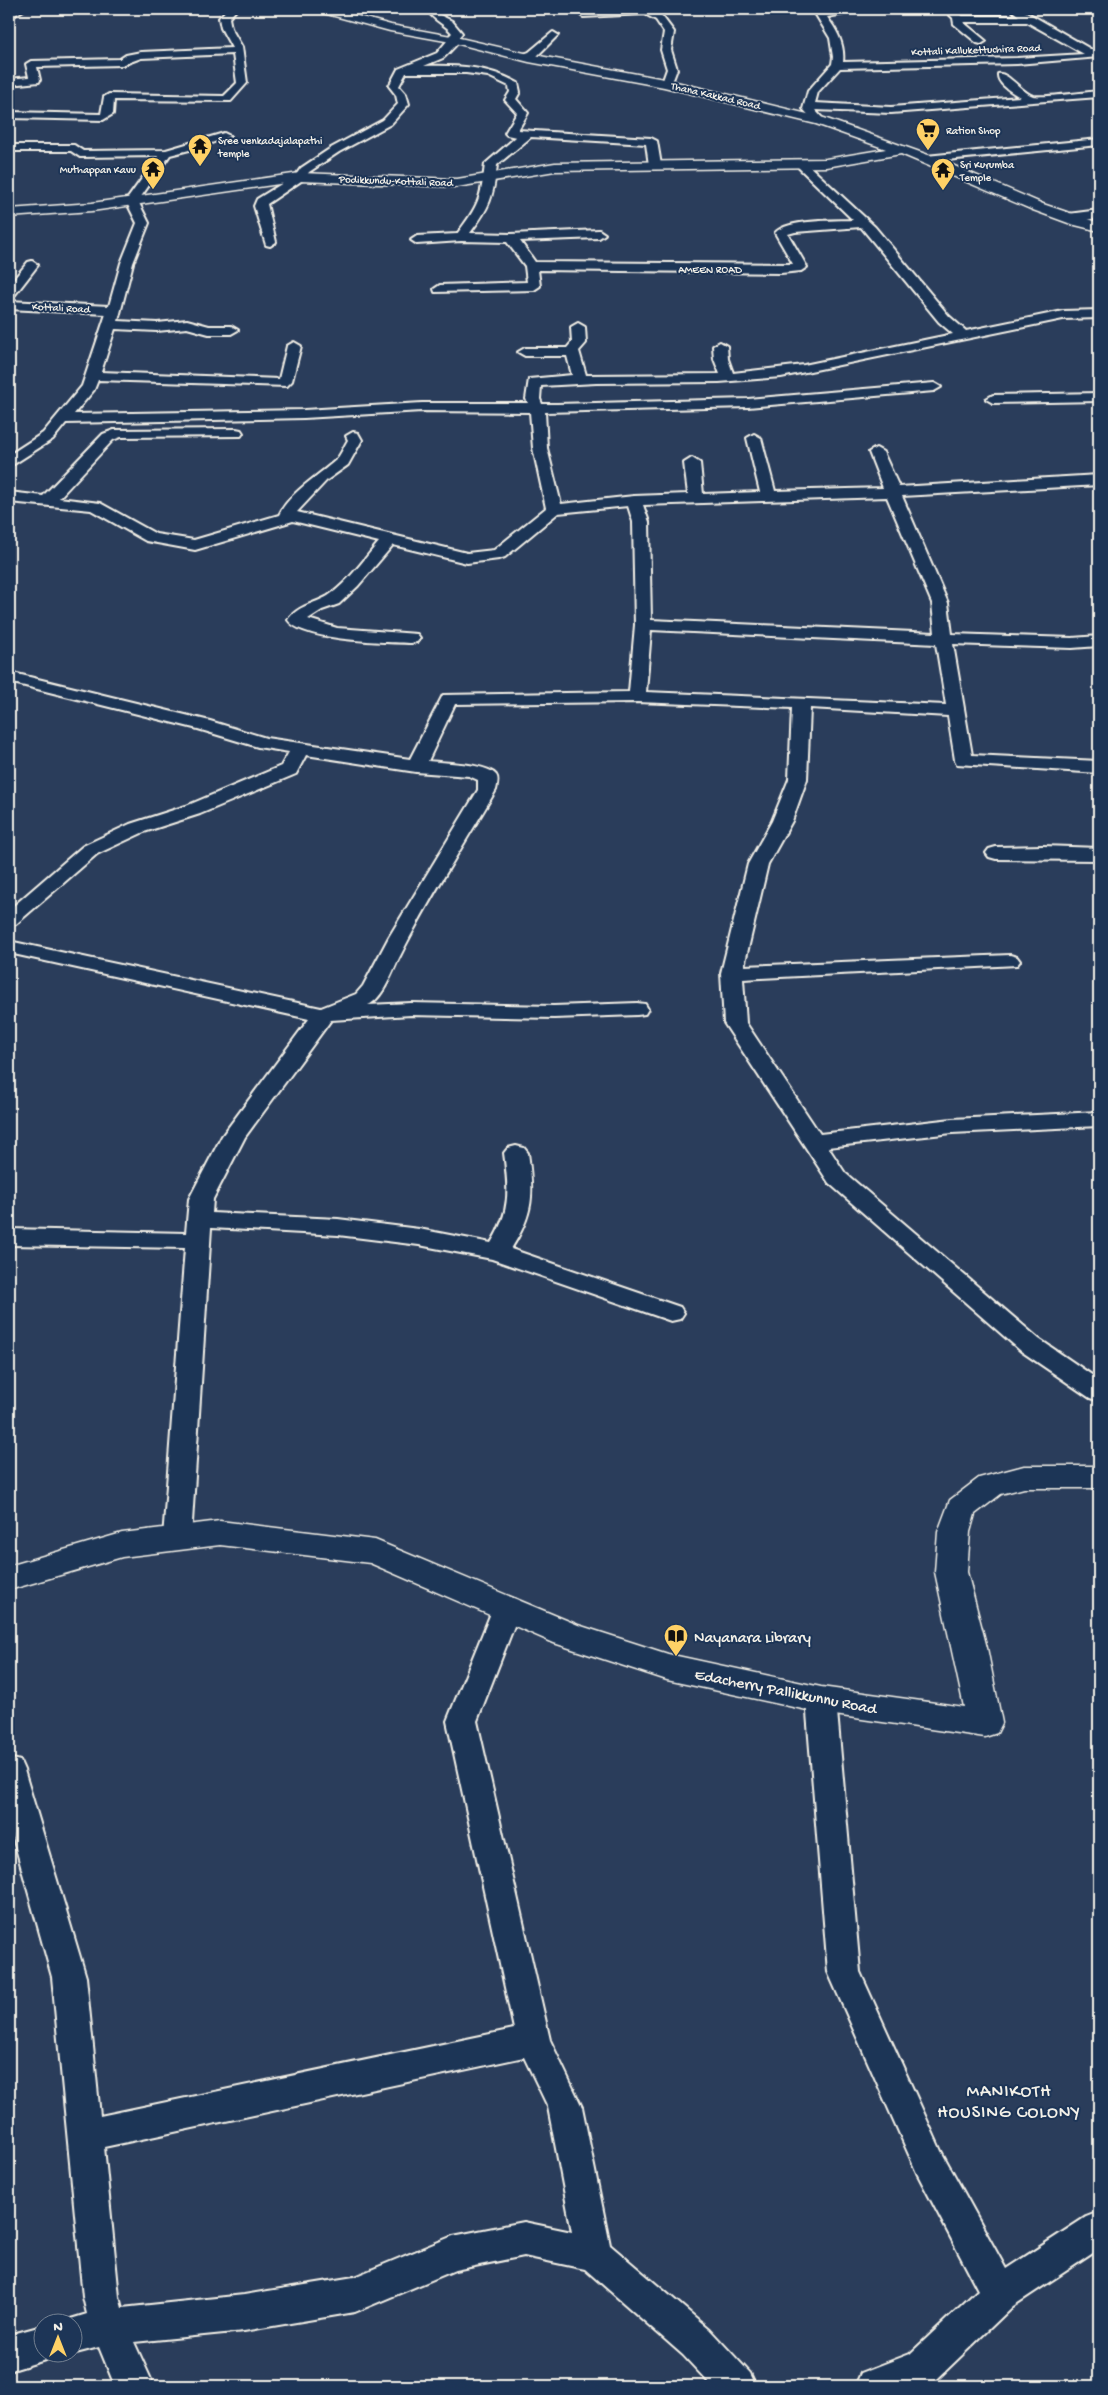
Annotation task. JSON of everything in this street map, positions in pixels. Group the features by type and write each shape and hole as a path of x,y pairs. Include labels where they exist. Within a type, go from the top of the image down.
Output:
{"main road":[{"name":"Thana Kakkad Road","path":"320,9 390,28 525,57 666,83 820,121 903,150 1068,218 1099,227"},
{"name":"Podikkundu-Kottali Road","path":"9,213 92,207 300,177 457,182 523,170 554,167 801,164 849,160 903,150"},
{"name":"Edacherry Pallikkunnu Road","path":"9,1578 122,1545 220,1533 375,1552 566,1634 667,1667 821,1700 985,1722 970,1648 951,1572 954,1532 961,1508 990,1486 1024,1477 1099,1477"}],"street":[{"path":"9,16 20,9"},
{"path":"9,116 103,117 108,114 109,98 227,99 242,83 236,45 226,33 224,18 232,9"},
{"path":"414,69 429,58 441,54 457,33 449,23 436,17 432,9"},
{"path":"578,9 583,14 590,15 645,10 658,18 669,32 665,43 672,68 666,83"},
{"path":"820,121 808,109 813,91 837,65 839,56 834,32 817,13 856,9"},
{"path":"950,9 962,28 981,41"},
{"name":"Kottali Kallukettuchira Road","path":"837,65 1017,61 1094,56 1015,9"},
{"path":"957,19 1029,19"},
{"path":"525,57 533,54 553,35"},
{"path":"110,72 130,57 141,55 237,50"},
{"path":"1085,50 1099,56"},
{"path":"9,82 40,80 31,64 33,52"},
{"path":"31,64 122,62"},
{"path":"270,242 260,206 261,202 300,177 305,170 335,150 388,122 398,113 404,104 402,94 394,86 402,71 414,69 476,70 494,73 514,85 515,92 510,100 518,105 523,114 522,121 511,133 651,141 654,165"},
{"path":"1002,76 1010,86 1030,99"},
{"path":"809,106 891,110 1099,94"},
{"path":"461,237 482,209 488,190 491,164 517,141 527,135"},
{"path":"9,148 74,148 80,154 166,153 224,136"},
{"path":"926,159 1099,142"},
{"path":"9,461 48,436 60,419 89,387 110,325 127,263 143,223 132,200 166,153"},
{"path":"801,164 864,223 944,319 963,336"},
{"path":"1068,218 1099,214"},
{"name":"AMEEN ROAD","path":"531,266 702,270 801,267 781,233 793,228 864,223"},
{"path":"417,240 461,237 511,238 599,234"},
{"path":"440,289 534,286 531,266 511,238"},
{"path":"9,293 32,265"},
{"name":"Kottali Road","path":"9,305 113,310"},
{"path":"554,509 540,448 537,408 533,399 534,382 580,379 688,380 780,373 1063,315 1099,314"},
{"path":"110,325 157,327 187,324 209,330 231,330"},
{"path":"572,352 579,343 578,327"},
{"path":"94,376 282,383 285,381 294,346"},
{"path":"720,346 721,359 730,377 748,403"},
{"path":"525,352 572,352"},
{"path":"572,352 580,379"},
{"path":"60,419 320,414 422,407 537,408 748,403 934,387"},
{"path":"993,399 1099,397"},
{"path":"48,500 108,437 119,433 236,433"},
{"path":"286,518 289,511 322,478 344,462 355,440 353,436"},
{"path":"754,438 768,495"},
{"path":"876,452 940,603 964,760 1099,767"},
{"path":"692,463 696,498"},
{"path":"9,497 95,506 152,538 195,545 293,516 467,558 499,554 554,509 634,501 894,492 1099,480"},
{"path":"634,501 641,522 643,625 637,697"},
{"path":"388,540 352,583 333,600 316,606 296,620 305,625 334,632 411,638"},
{"path":"643,625 944,639 1072,643 1099,641"},
{"path":"9,677 204,725 264,743 416,766 472,771 488,777 487,790 399,937 373,988 364,999 323,1015 234,1136 201,1199 177,1538"},
{"path":"416,766 448,698 637,697 801,704 829,702 955,711"},
{"path":"801,704 798,779 782,821 758,864 732,973 735,1023 837,1178 1030,1345 1099,1392"},
{"path":"9,920 90,850 136,828 193,810 289,770 300,748"},
{"path":"996,853 1099,854"},
{"path":"9,946 323,1015 411,1009 554,1012 637,1009"},
{"path":"732,973 917,964 1010,962"},
{"path":"813,1142 933,1128 1099,1119"},
{"path":"498,1252 520,1210 522,1187 516,1153"},
{"path":"9,1237 338,1227 419,1237 498,1252 671,1313"},
{"path":"507,1608 462,1721 533,2040 565,2107 594,2254"},
{"path":"821,1700 844,1972 929,2162 1000,2294"},
{"path":"9,1770 69,1977 101,2297 109,2327 124,2366 135,2386"},
{"path":"85,2135 533,2040"},
{"path":"874,2386 923,2367 1000,2294 1099,2229"},
{"path":"82,2334 109,2327 244,2313 355,2294 453,2253 524,2239 594,2254 696,2342 736,2386"},
{"path":"9,2353 32,2347"}],"place":[{"name":"Ration Shop","path":"928,151"},
{"name":"Sree venkadajalapathi temple","path":"200,167"},
{"name":"Muthappan Kavu","path":"153,190"},
{"name":"Sri Kurumba Temple","path":"943,191"},
{"name":"Nayanara Library","path":"676,1657"}],"district":[{"name":"MANIKOTH HOUSING COLONY","path":"1009,2100"}]}
